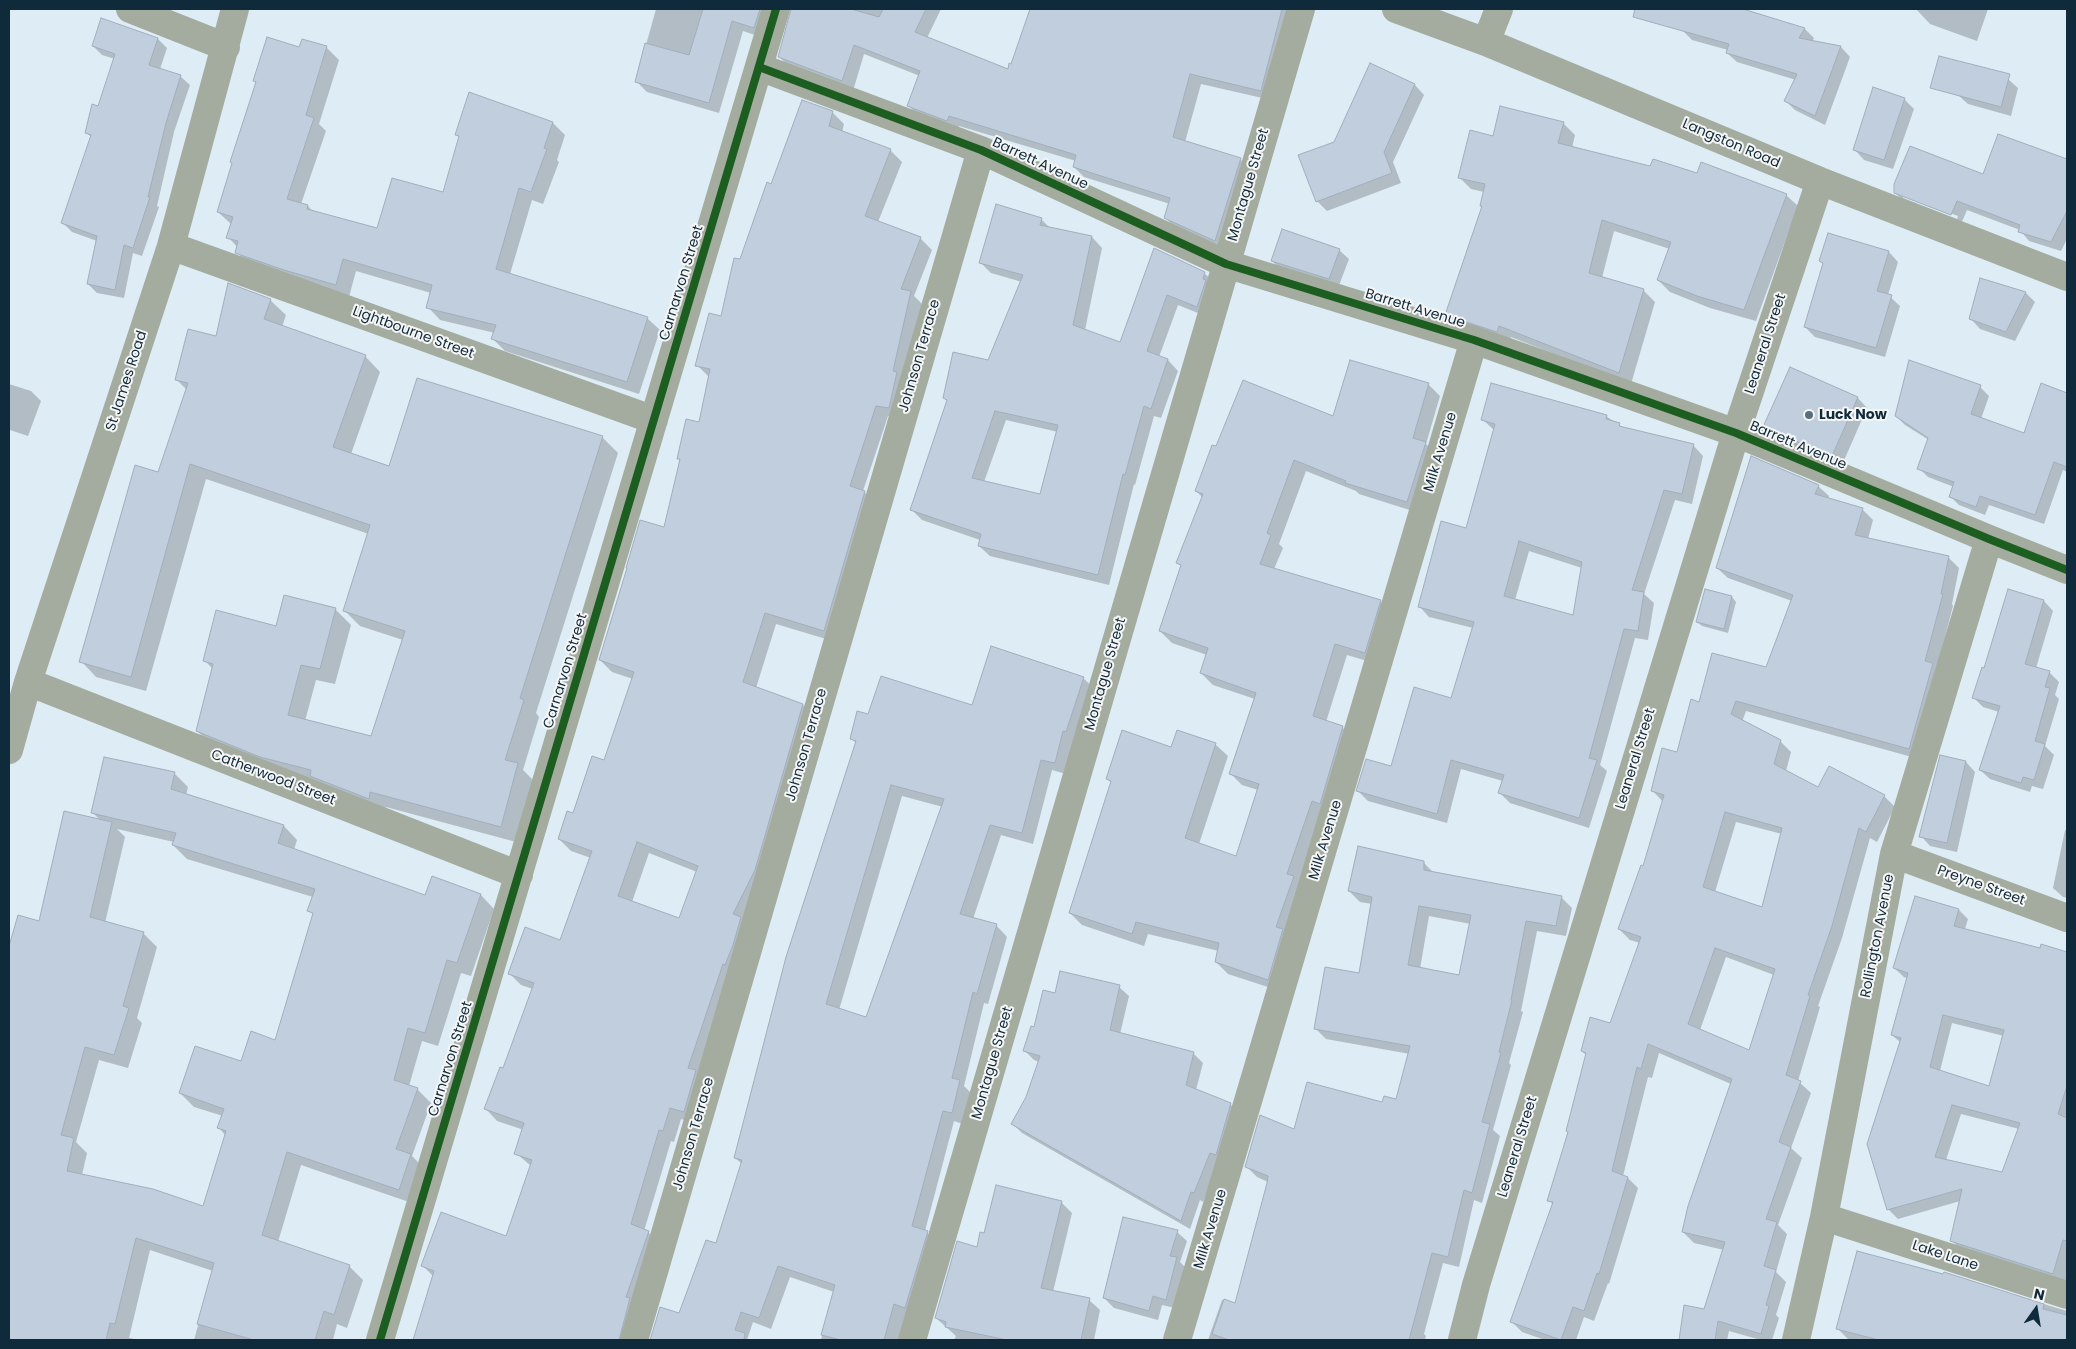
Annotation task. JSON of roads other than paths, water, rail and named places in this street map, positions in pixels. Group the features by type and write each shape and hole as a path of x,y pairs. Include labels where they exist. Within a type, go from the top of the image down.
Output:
{"street":[{"path":"130,9 226,47"},
{"name":"St James Road","path":"9,750 28,682 171,246 235,9"},
{"name":"Carnarvon Street","path":"380,1340 776,9"},
{"name":"Montague Street","path":"912,1340 1301,9"},
{"name":"Langston Road","path":"1396,9 1486,42 1820,181 2067,277"},
{"path":"1486,42 1499,9"},
{"name":"Barrett Avenue","path":"759,67 981,150 1226,264 1474,340 1736,433 1988,539 2067,570"},
{"name":"Johnson Terrace","path":"634,1340 981,150"},
{"name":"Leaneral Street","path":"1462,1340 1476,1285 1736,433 1820,181"},
{"name":"Lightbourne Street","path":"171,246 654,420"},
{"name":"Milk Avenue","path":"1177,1340 1474,340"},
{"name":"Rollington Avenue","path":"1796,1340 1824,1217 1894,854 1988,539"},
{"name":"Catherwood Street","path":"28,682 519,875"},
{"name":"Preyne Street","path":"1894,854 2067,918"},
{"name":"Lake Lane","path":"1824,1217 2067,1295"}],"place":[{"name":"Luck Now","path":"1809,415"}]}
